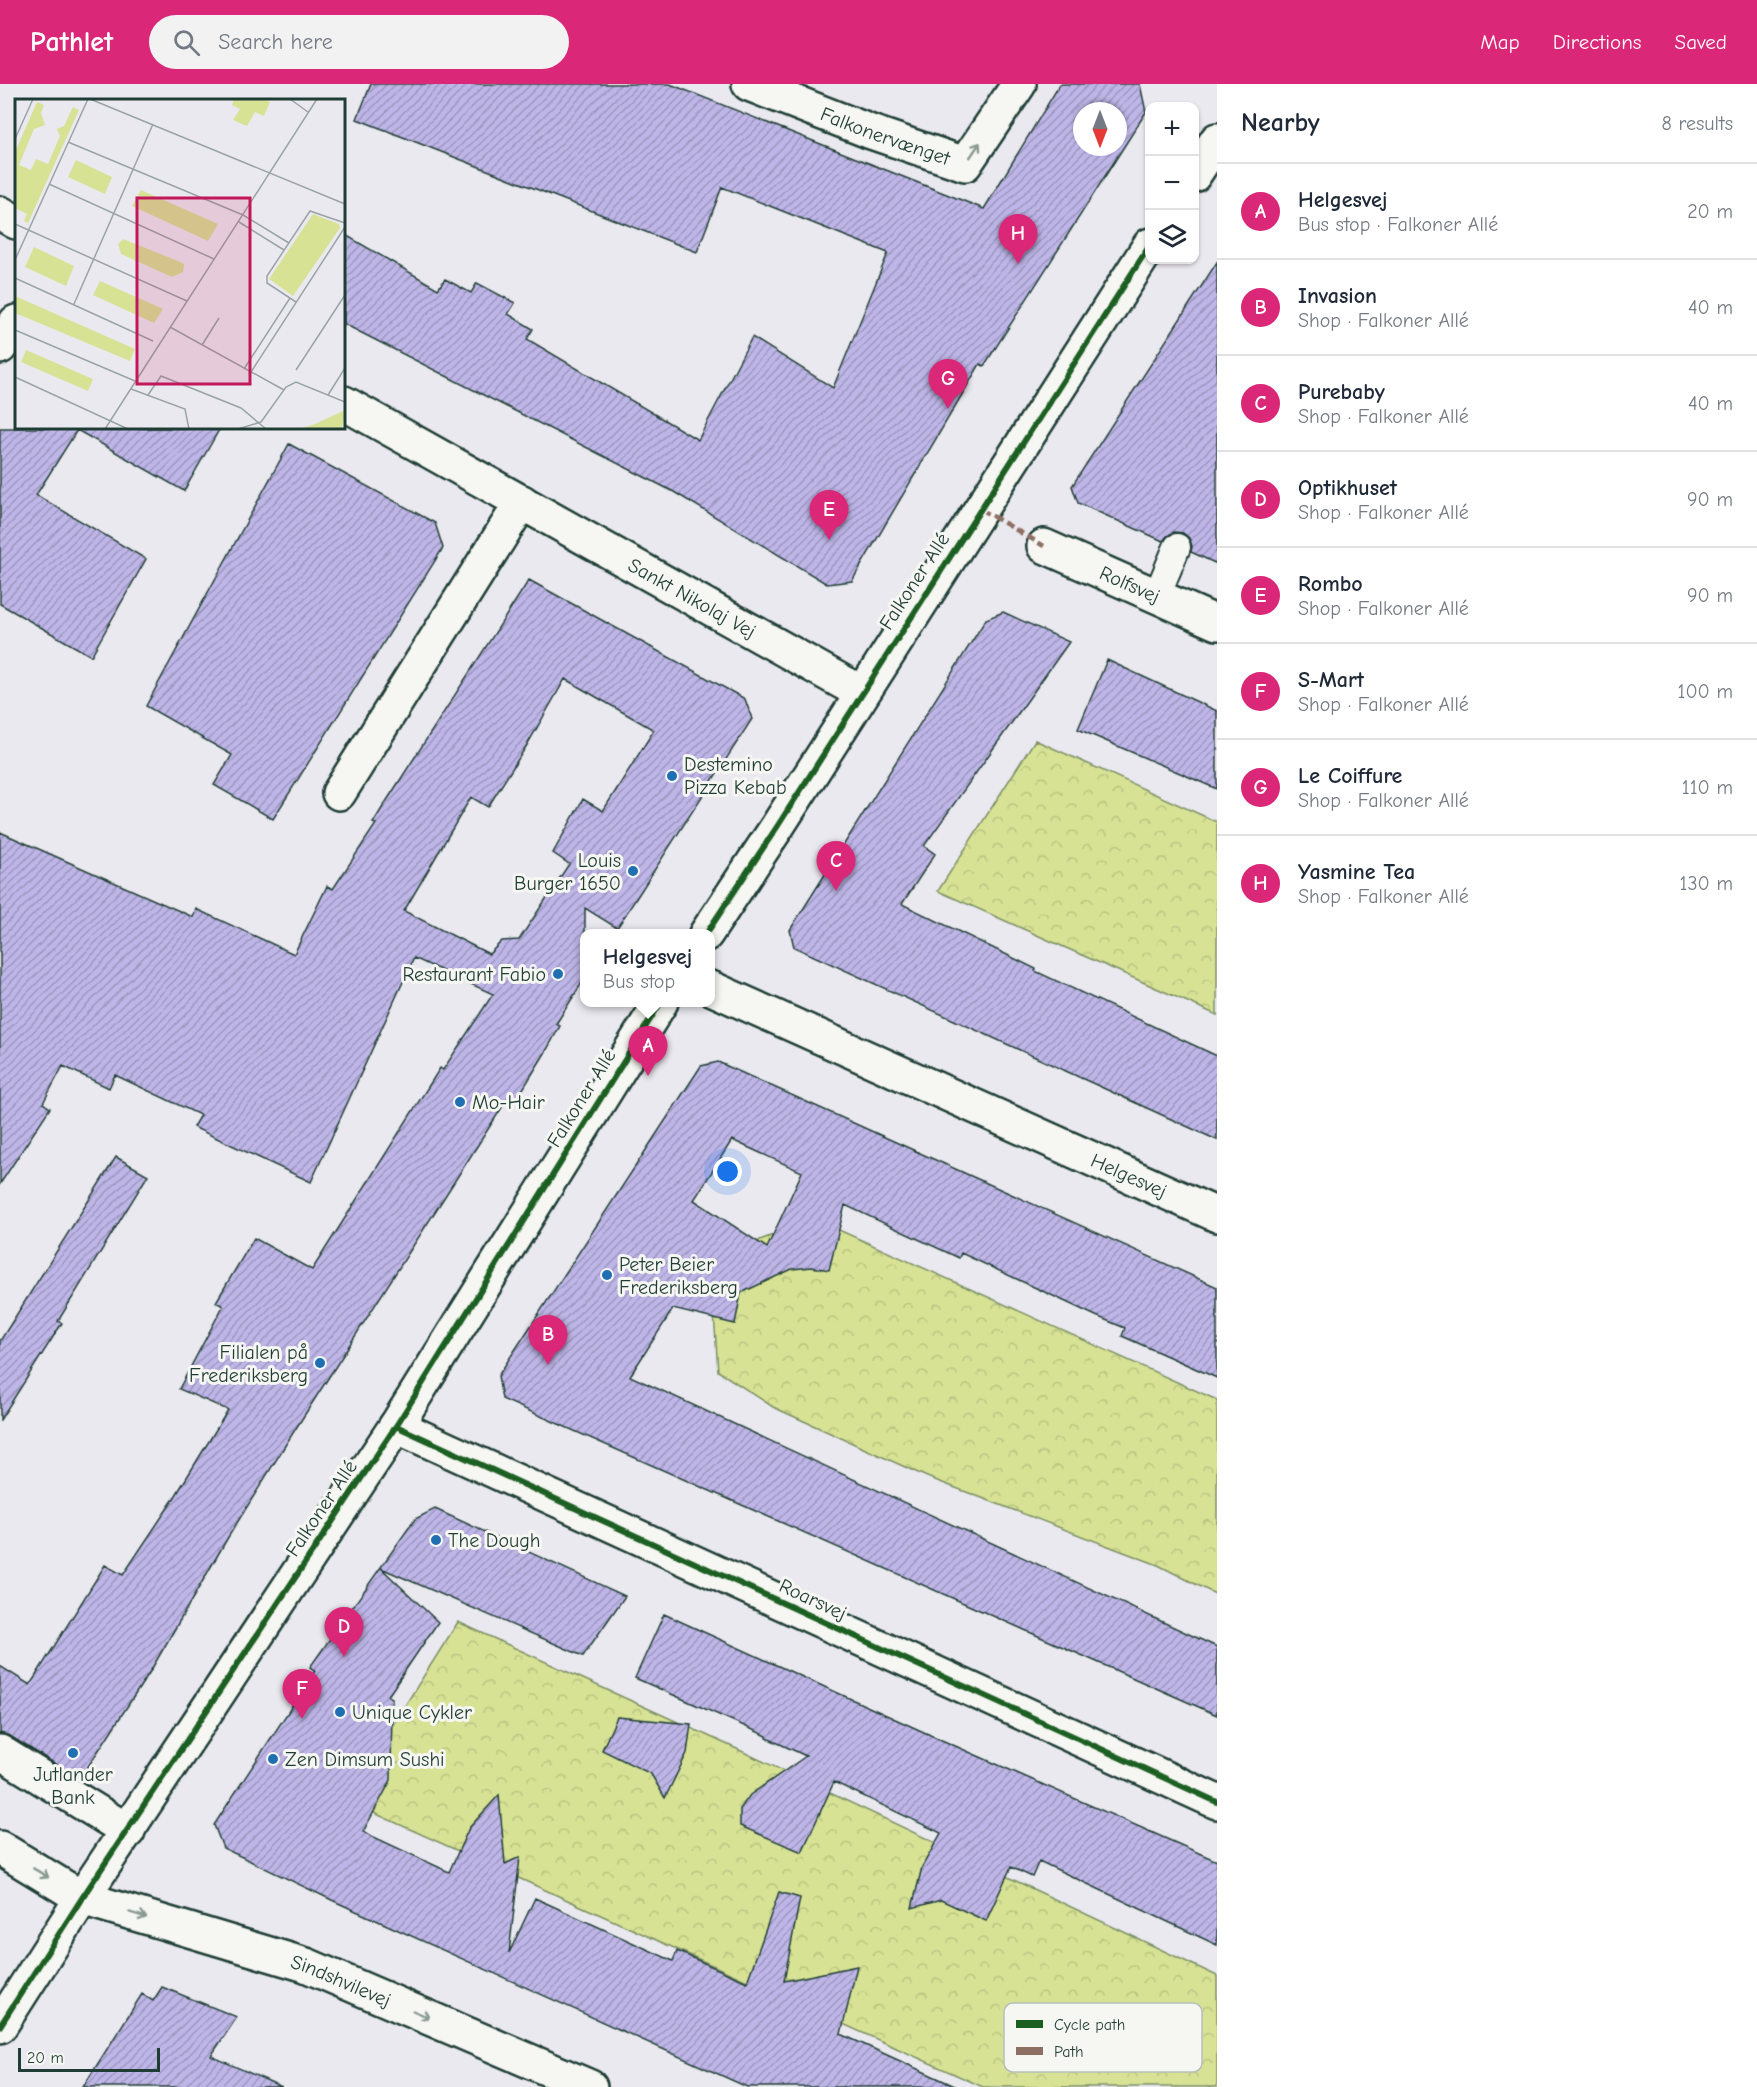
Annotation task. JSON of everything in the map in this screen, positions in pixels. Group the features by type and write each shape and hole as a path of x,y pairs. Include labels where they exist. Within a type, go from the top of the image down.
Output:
{"street":[{"name":"Falkonervænget","path":"749,84 871,132 964,164 1019,84"},
{"path":"1199,167 1217,140"},
{"path":"0,213 15,221"},
{"name":"Falkoner Allé","path":"709,929 1145,251"},
{"path":"0,347 15,324"},
{"name":"Sankt Nikolaj Vej","path":"345,404 862,693"},
{"path":"339,793 522,502"},
{"name":"Rolfsvej","path":"1044,546 1217,623"},
{"name":"Helgesvej","path":"715,990 1217,1215"},
{"name":"Falkoner Allé","path":"0,2026 82,1898 396,1426 658,1007"},
{"name":"Roarsvej","path":"396,1426 1217,1802"},
{"path":"0,1752 128,1831"},
{"name":"Sindshvilevej","path":"0,1848 82,1898 306,1965 590,2087"}],"lane":[{"path":"1156,595 1177,547"}],"green space":[{"path":"1035,740 1217,822 1217,1015 938,891"},
{"path":"786,1230 839,1230 1217,1400 1217,1595 1158,1565 927,1477 773,1407 718,1371 714,1314 739,1260 760,1240"},
{"path":"458,1622 737,1749 1217,1976 1217,2087 983,2087 345,1800"}],"building":[{"path":"371,84 670,84 984,209 1060,84 1140,84 1145,114 1127,142 1127,102 1073,102 1073,156 1118,156 984,366 980,364 852,581 827,584 674,492 345,325 345,235 438,289 445,279 471,293 477,283 515,303 508,314 533,329 527,339 698,440 752,337 833,388 888,253 722,187 697,252 357,119"},
{"path":"1217,262 1217,564 1191,552 1192,546 1189,538 1183,533 1174,532 1163,541 1078,503 1072,486"},
{"path":"0,428 219,429 184,491 77,430 36,495 146,559 91,656 0,604"},
{"path":"289,444 435,523 443,548 273,819 214,785 232,755 146,706"},
{"path":"529,580 745,699 752,719 617,928 585,908 585,929 580,929 580,986 556,1024 560,1026 545,1053 515,1102 508,1098 291,1436 227,1539 151,1670 80,1779 10,1736 0,1733 0,1666 30,1685 105,1565 123,1575 173,1500 228,1410 179,1389 223,1306 216,1302 254,1238 312,1270 440,1068 443,1070 493,994 414,958 311,1182 193,1127 200,1115 115,1075 109,1088 63,1066 43,1103 50,1108 0,1184 0,832 193,917 196,909 294,954 327,886 333,889 376,824 373,823","holes":["565,679 654,730 603,811 583,799 553,853 569,864 519,940 502,941 489,954 404,911 471,797 488,807"]},
{"path":"1003,612 1069,642 924,846 935,854 902,904 1036,969 1035,971 1217,1056 1217,1140 794,947 790,930 986,619"},
{"path":"1107,660 1217,711 1217,789 1078,729"},
{"path":"718,1062 1217,1287 1217,1378 1122,1336 1125,1328 961,1253 959,1258 845,1205 829,1270 812,1267 792,1269 741,1293 735,1324 673,1309 630,1376 1217,1647 1217,1715 502,1399 498,1376 701,1066","holes":["732,1140 802,1172 767,1248 694,1200"]},
{"path":"116,1157 148,1175 58,1321 62,1323 0,1420 0,1341"},
{"path":"435,1509 625,1596 583,1656 381,1568 438,1622 388,1696 392,1698 391,1780 363,1832 449,1872 469,1828 499,1795 505,1864 520,1857 509,1953 535,1898 673,1961 677,1951 747,1982 779,1892 800,1898 784,1981 857,1966 841,2034 957,2087 747,2087 336,1902 223,1848 214,1825 315,1671 310,1667 415,1519"},
{"path":"664,1614 937,1738 1217,1861 1217,1945 1039,1861 1032,1877 1011,1867 986,1921 941,1900 912,1908 922,1867 941,1833 834,1782 802,1852 740,1826 740,1809 750,1795 806,1756 767,1736 635,1678"},
{"path":"617,1717 691,1724 687,1753 665,1798 651,1774 602,1750"},
{"path":"162,1987 237,2017 211,2056 282,2087 83,2087 142,1994 153,2001"}],"marked path":[{"path":"980,509 1044,546"}],"cycle path":[{"path":"709,929 1145,253"},
{"path":"0,2026 82,1898 396,1426 658,1007"},
{"path":"396,1426 1217,1802"}],"place":[{"name":"Yasmine Tea","path":"1018,264"},
{"name":"Le Coiffure","path":"948,409"},
{"name":"Rombo","path":"829,540"},
{"name":"Destemino Pizza Kebab","path":"672,776"},
{"name":"Louis Burger 1650","path":"633,871"},
{"name":"Purebaby","path":"836,891"},
{"name":"Restaurant Fabio","path":"558,974"},
{"name":"Helgesvej","path":"648,1076"},
{"name":"Mo-Hair","path":"460,1102"},
{"name":"Peter Beier Frederiksberg","path":"607,1275"},
{"name":"Filialen på Frederiksberg","path":"320,1363"},
{"name":"Invasion","path":"548,1365"},
{"name":"The Dough","path":"436,1540"},
{"name":"Optikhuset","path":"344,1657"},
{"name":"Unique Cykler","path":"340,1712"},
{"name":"S-Mart","path":"302,1719"},
{"name":"Jutlander Bank","path":"73,1753"},
{"name":"Zen Dimsum Sushi","path":"273,1759"}]}
